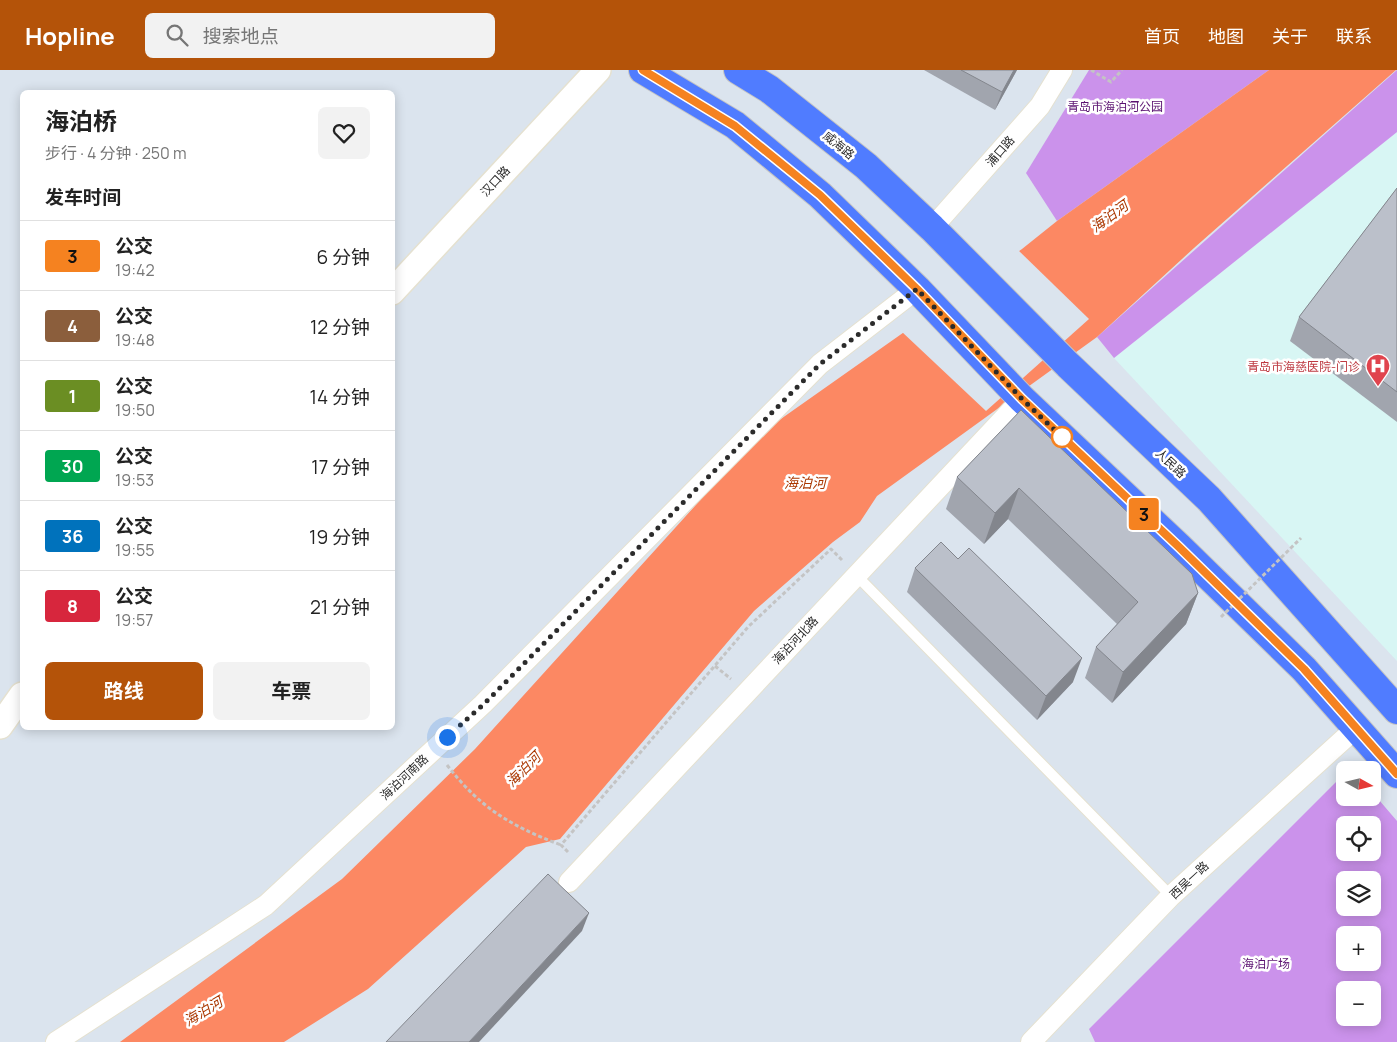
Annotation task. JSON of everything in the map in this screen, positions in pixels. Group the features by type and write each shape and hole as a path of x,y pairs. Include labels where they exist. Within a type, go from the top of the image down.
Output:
{"main road":[{"path":"643,70 735,126 820,195 917,289 1022,399 1179,547 1304,669 1397,774"},
{"name":"威海路","path":"738,70 769,88 866,166 932,228"},
{"name":"人民路","path":"932,228 1068,365 1209,499 1397,710"}],"street":[{"name":"汉口路","path":"395,289 598,70"},
{"name":"浦口路","path":"932,228 1040,106 1062,70"},
{"name":"海泊河南路","path":"56,1042 266,905 484,704 820,364 917,289"},
{"name":"海泊河北路","path":"569,882 1022,399"},
{"path":"0,726 20,698"},
{"name":"西吴一路","path":"1031,1042 1171,896 1356,728"}],"lane":[{"path":"856,575 1171,896"}],"path":[{"path":"1091,70 1111,82 1122,70"},
{"path":"1221,617 1301,538"},
{"path":"561,845 748,627 831,549 856,575"},
{"path":"447,765 475,797 499,816 532,834 561,845 583,867"}],"shaded area":[{"path":"1397,132 1397,661 1114,358"}],"green space":[{"name":"青岛市海泊河公园","path":"1089,70 1269,70 1057,221 1026,173"},
{"path":"1397,70 1397,132 1114,358 1097,337"},
{"name":"海泊广场","path":"1336,782 1336,806 1381,806 1381,802 1397,821 1397,1042 1095,1042 1089,1029"}],"water":[{"name":"海泊河","path":"1269,70 1396,70 1194,248 1097,337 877,496 860,522 833,542 754,611 560,839 526,847 368,989 284,1042 120,1042 342,879 475,749 761,433 1022,249 1057,221"}],"pier":[{"path":"1017,249 1089,319 986,411 901,331"}],"building":[{"path":"961,70 1014,70 1002,92"},
{"path":"1397,188 1397,392 1299,317"},
{"path":"1021,410 1192,574 1198,593 1123,672 1096,647 1138,602 1019,488 995,513 957,477"},
{"path":"941,542 958,559 969,548 1082,658 1046,696 915,568"},
{"path":"548,874 589,913 469,1042 386,1042"}],"bus line":[{"name":"3","path":"643,70 735,126 820,195 917,289 1022,399 1179,547 1304,669 1397,774"}],"place":[{"name":"青岛市海慈医院-门诊","path":"1378,387"}],"route":[{"path":"447,737 484,704 820,364 917,289 1022,399 1062,437"}]}
